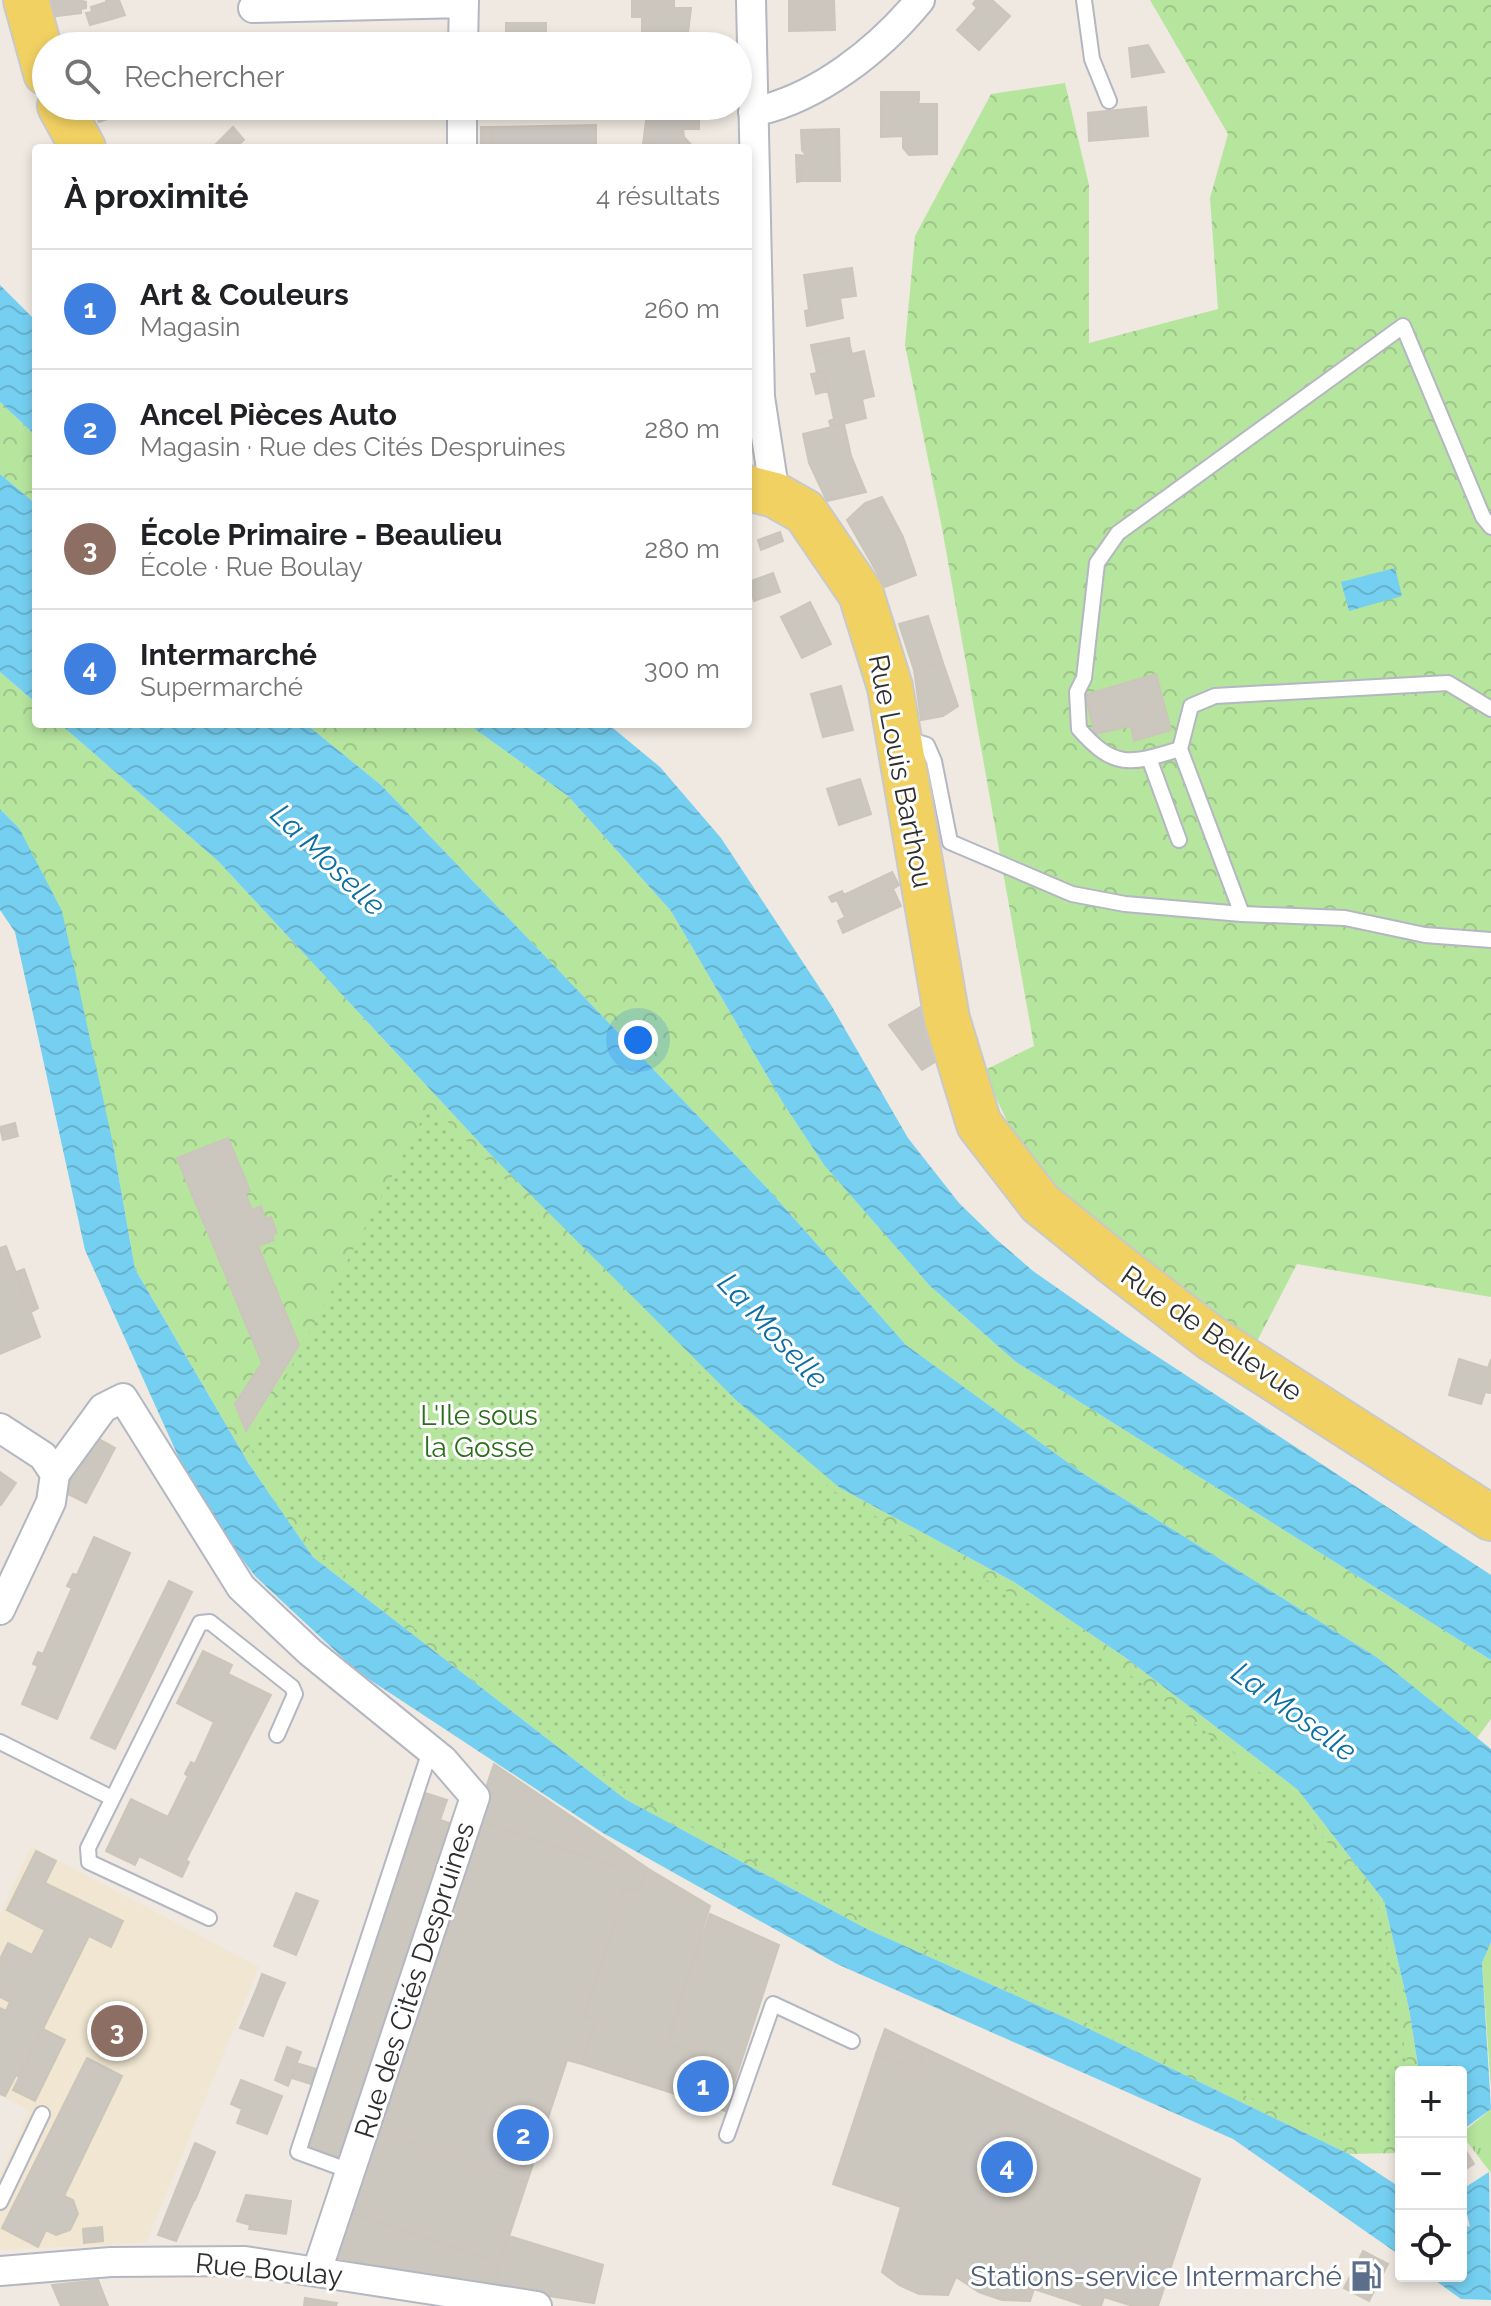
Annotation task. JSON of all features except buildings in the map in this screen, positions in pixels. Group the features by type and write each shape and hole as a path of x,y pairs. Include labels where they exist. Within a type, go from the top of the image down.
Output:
{"main road":[{"path":"26,0 35,32"},
{"path":"68,120 81,144"},
{"name":"Rue Louis Barthou","path":"761,491 805,512 861,594 890,687 947,1019 974,1105"},
{"name":"Rue de Bellevue","path":"974,1105 979,1124 1040,1203 1114,1263 1211,1338 1491,1518"}],"street":[{"path":"751,0 752,32"},
{"path":"753,112 784,105 814,88 866,53 920,0"},
{"path":"253,8 464,1 463,32"},
{"path":"752,56 761,491"},
{"path":"462,120 462,144"},
{"name":"Rue des Cités Despruines","path":"55,1474 103,1408 123,1398 241,1587 310,1652 430,1751 475,1797 317,2271"},
{"path":"0,1428 43,1456 55,1474 51,1502 0,1610"},
{"name":"Rue Boulay","path":"0,2271 111,2262 230,2261 317,2271 403,2295 537,2306"}],"lane":[{"path":"1084,0 1092,59 1109,101"},
{"path":"1180,749 1135,762 1100,753 1079,729 1077,692 1084,678 1085,644 1097,563 1118,533 1403,326 1483,517 1491,527"},
{"path":"1242,914 1180,749 1191,706 1215,696 1448,683 1491,709"},
{"path":"898,736 927,745 934,761 950,842 1072,894 1125,904 1242,914 1345,918 1425,935 1491,940"},
{"path":"1149,758 1179,840"},
{"path":"209,1918 89,1862 88,1848 200,1623 210,1622 292,1687 295,1694 277,1735"},
{"path":"0,1742 112,1798"},
{"path":"350,2171 298,2152 430,1751"},
{"path":"727,2135 773,2004 852,2041"},
{"path":"0,2202 42,2114"}],"shaded area":[{"path":"31,1846 259,1967 146,2243 0,2250 0,2174 30,2111 0,2095 0,1916"}],"green space":[{"path":"1150,0 1491,0 1491,1297 1297,1264 1253,1349 1090,1224 1025,1158 983,1071 1034,1046 942,528 905,345 915,236 991,94 1065,83 1089,185 1089,343 1218,309 1210,198 1228,134"},
{"path":"0,402 32,432 32,501 0,474"},
{"name":"L'Ile sous la Gosse","path":"0,672 32,700 32,728 65,728 218,861 490,1154 840,1488 1014,1582 1126,1658 1298,1790 1384,1901 1409,2009 1418,2066 1395,2066 1395,2153 1349,2154 1073,2021 867,1929 625,1799 313,1557 249,1464 135,1269 112,1139 19,828 0,809"},
{"path":"311,728 474,728 568,796 671,911 783,1103 824,1165 930,1286 1016,1362 1491,1660 1491,1719 1477,1738 1378,1658 1081,1472 906,1345 769,1190 381,785"},
{"name":"L'Ile sous la Gosse","path":"430,1104 675,1350 840,1496 1057,1620 1291,1796 1381,1911 1408,2066 1395,2066 1395,2145 1350,2144 871,1924 626,1792 317,1553 249,1447"},
{"path":"1491,1942 1491,2088 1482,1963"},
{"path":"1491,2109 1491,2173 1467,2142 1467,2129"}],"water":[{"path":"0,285 32,317 32,432 0,402"},
{"path":"0,474 32,501 32,700 0,672"},
{"path":"1395,568 1402,596 1349,611 1341,582"},
{"name":"La Moselle","path":"65,728 311,728 381,785 769,1190 906,1345 1081,1472 1378,1658 1491,1749 1491,1942 1482,1963 1491,2109 1467,2127 1467,2066 1418,2066 1409,2009 1384,1901 1298,1790 1126,1658 1014,1582 840,1488 737,1401 490,1154 218,861"},
{"path":"474,728 613,728 660,767 721,838 831,1005 908,1138 959,1203 1033,1271 1126,1336 1491,1575 1491,1660 1016,1362 930,1286 824,1165 783,1103 671,911 568,796"},
{"path":"0,809 19,828 62,911 112,1139 135,1269 249,1464 313,1557 625,1799 867,1929 1073,2021 1349,2154 1395,2184 1395,2252 1233,2139 837,1964 603,1833 358,1672 255,1576 197,1498 85,1250 15,932 0,910"},
{"path":"1489,2172 1491,2300 1461,2299 1437,2282 1467,2282 1467,2226 1470,2227 1467,2186"}],"place":[{"name":"École Primaire - Beaulieu","path":"117,2031"},
{"name":"Art & Couleurs","path":"703,2086"},
{"name":"Ancel Pièces Auto","path":"523,2135"},
{"name":"Intermarché","path":"1007,2167"},
{"name":"Stations-service Intermarché","path":"1366,2276"}]}
